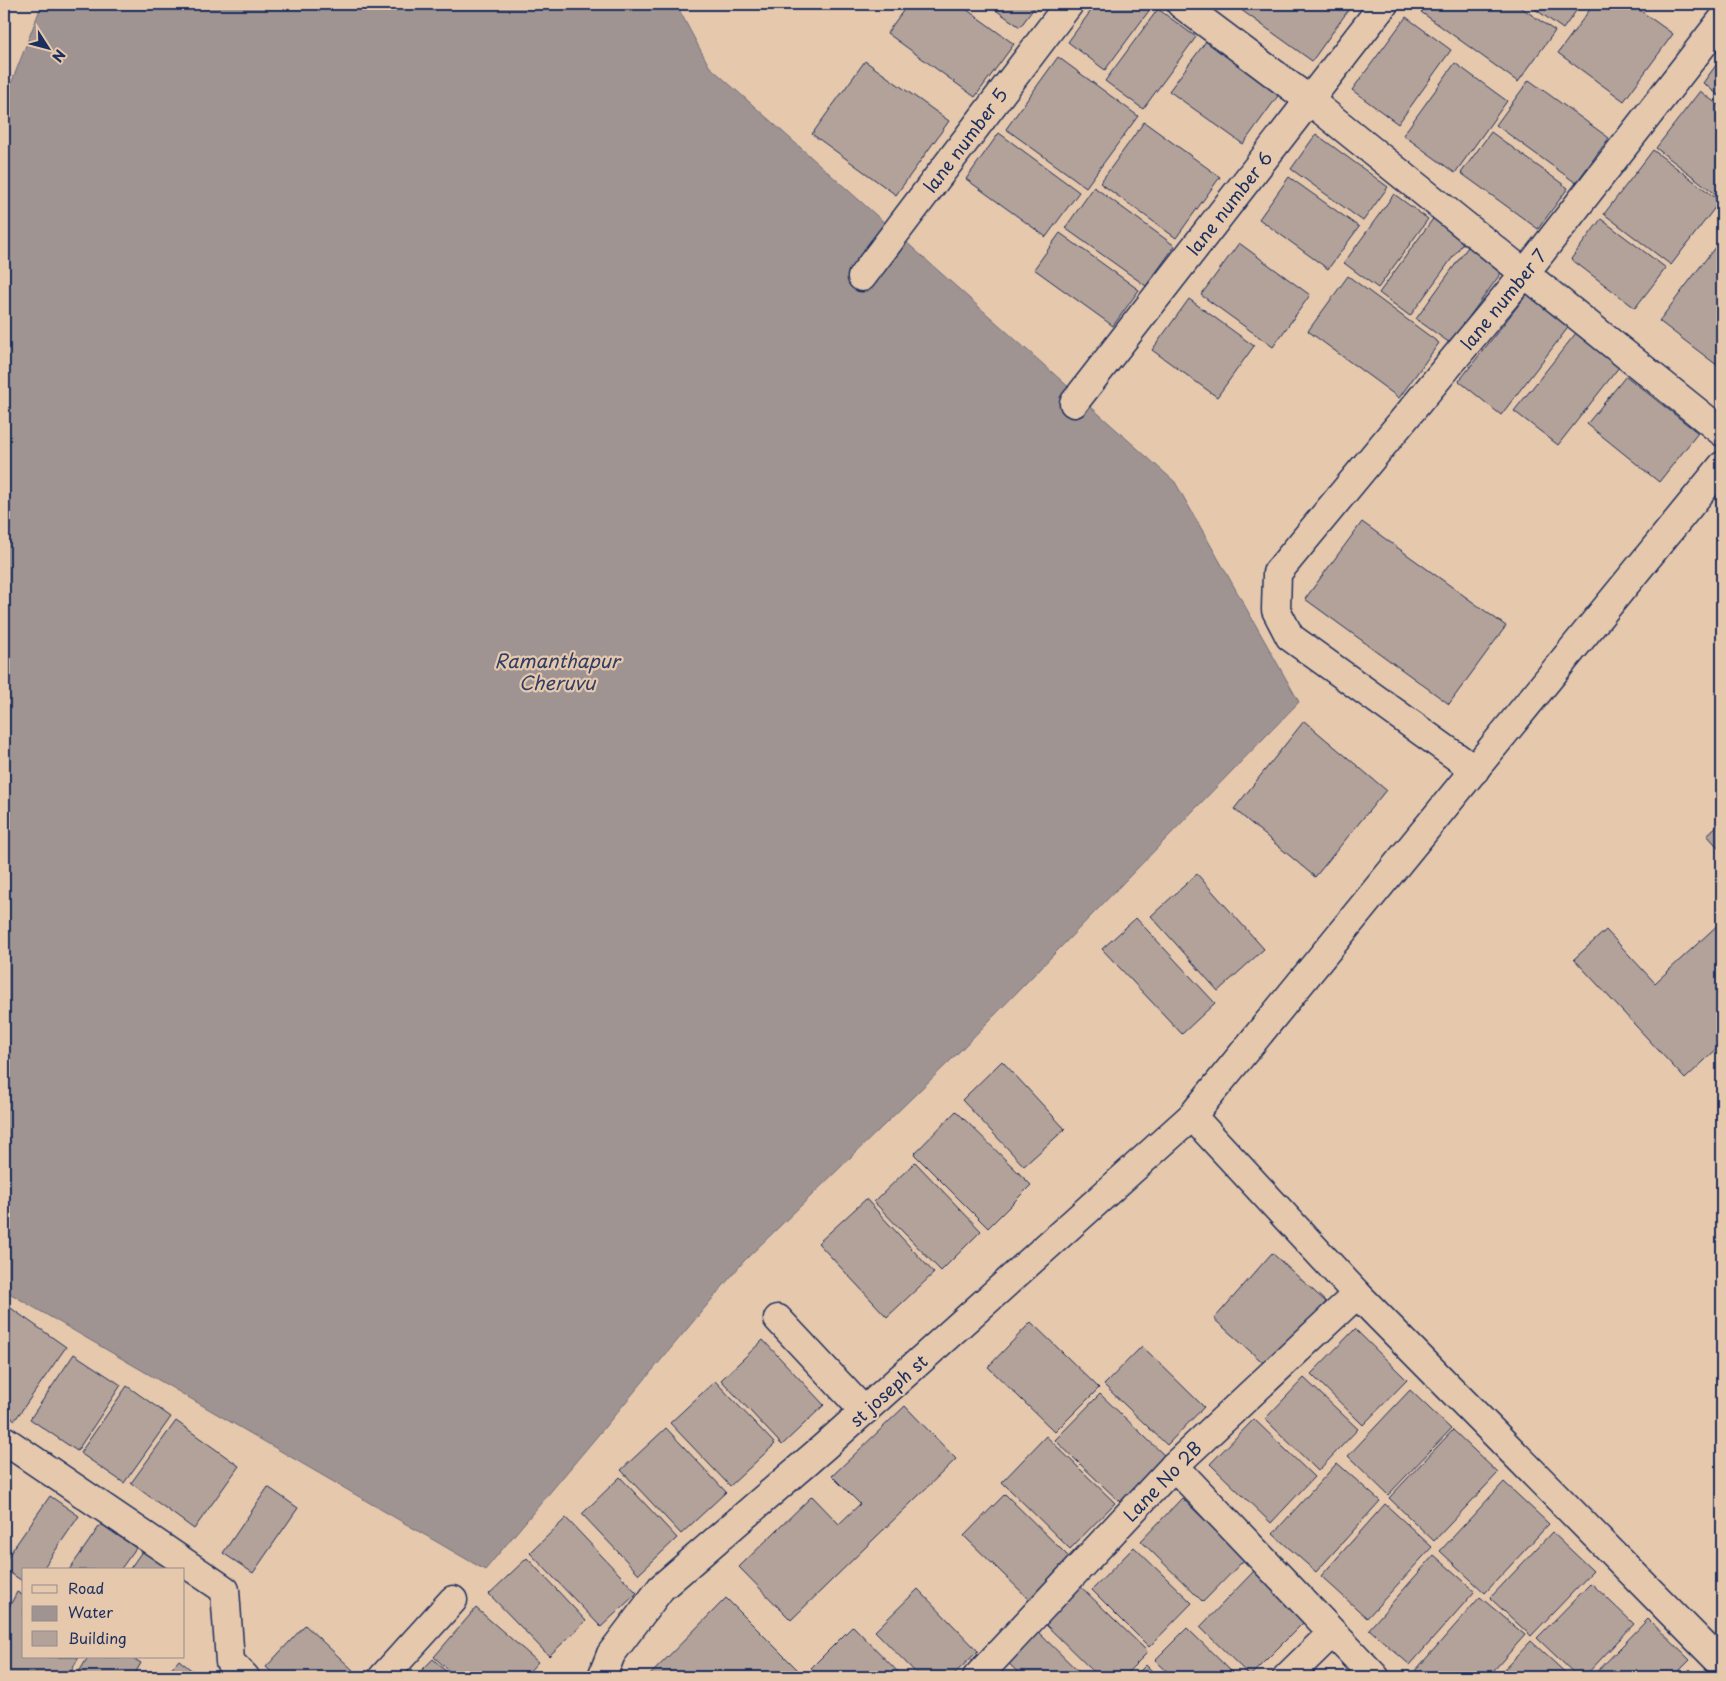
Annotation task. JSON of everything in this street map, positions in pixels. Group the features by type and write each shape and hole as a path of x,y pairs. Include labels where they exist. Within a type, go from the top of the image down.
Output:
{"street":[{"name":"lane number 5","path":"862,277 1069,4"},
{"path":"1181,4 1309,100 1722,432"},
{"name":"lane number 6","path":"1074,403 1384,4"},
{"name":"lane number 7","path":"1475,770 1290,637 1276,610 1277,573 1525,273 1722,20"},
{"name":"st joseph st","path":"602,1677 611,1654 661,1588 864,1411 1192,1116 1722,466"},
{"path":"1192,1116 1357,1294 1722,1664"},
{"name":"Lane No 2B","path":"977,1677 1174,1466 1357,1294"},
{"path":"778,1320 864,1411"},
{"path":"4,1440 225,1590 230,1662 245,1677"},
{"path":"1174,1466 1375,1677"},
{"path":"383,1677 453,1600"},
{"path":"1287,1677 1332,1633"}],"water":[{"name":"Ramanthapur Cheruvu","path":"42,4 676,4 709,66 1175,482 1299,702 954,1057 744,1261 485,1570 4,1290 4,102"}],"building":[{"path":"908,4 959,4 1014,44 975,97 887,33"},
{"path":"987,4 1037,4 1020,27"},
{"path":"1096,4 1145,4 1151,8 1105,70 1068,42"},
{"path":"1233,4 1351,4 1352,5 1312,61"},
{"path":"1428,4 1516,4 1555,31 1518,82 1421,12"},
{"path":"1528,4 1581,4 1563,29"},
{"path":"1594,4 1631,4 1673,34 1624,101 1558,53"},
{"path":"1158,9 1196,37 1143,109 1105,81"},
{"path":"1406,17 1451,50 1398,124 1352,90"},
{"path":"1207,40 1280,93 1243,144 1169,91"},
{"path":"1058,57 1138,116 1086,187 1006,129"},
{"path":"1722,57 1722,98 1703,83"},
{"path":"865,61 949,121 896,195 812,134"},
{"path":"1455,63 1507,101 1455,173 1403,135"},
{"path":"1529,80 1609,138 1576,183 1496,125"},
{"path":"1700,91 1722,108 1722,199 1656,148"},
{"path":"1144,122 1220,177 1176,238 1100,183"},
{"path":"1491,132 1568,188 1538,229 1461,173"},
{"path":"999,133 1079,192 1046,237 966,179"},
{"path":"1316,134 1388,187 1363,221 1291,169"},
{"path":"1653,150 1720,201 1671,265 1604,214"},
{"path":"1289,177 1359,227 1328,269 1259,219"},
{"path":"1094,187 1175,246 1146,286 1065,228"},
{"path":"1394,194 1428,219 1378,288 1344,263"},
{"path":"1435,216 1466,239 1410,316 1379,293"},
{"path":"1601,219 1666,268 1635,308 1571,259"},
{"path":"1060,233 1139,290 1113,326 1034,269"},
{"path":"1722,238 1722,369 1659,321"},
{"path":"1239,243 1310,295 1273,347 1201,295"},
{"path":"1470,244 1504,269 1450,343 1416,319"},
{"path":"1348,276 1439,343 1399,398 1308,331"},
{"path":"1528,293 1570,325 1501,415 1459,381"},
{"path":"1189,299 1254,346 1217,397 1152,350"},
{"path":"1576,333 1619,367 1558,445 1514,411"},
{"path":"1626,376 1698,433 1659,482 1587,424"},
{"path":"1362,522 1506,626 1449,704 1305,599"},
{"path":"1304,721 1386,790 1315,877 1234,809"},
{"path":"1722,821 1722,852 1707,835"},
{"path":"1197,874 1264,949 1218,991 1151,916"},
{"path":"1136,918 1215,1003 1182,1034 1102,949"},
{"path":"1722,921 1722,1044 1685,1079 1574,959 1606,930 1655,983"},
{"path":"1002,1061 1065,1129 1024,1166 962,1100"},
{"path":"956,1111 1031,1185 988,1228 914,1154"},
{"path":"915,1162 981,1231 941,1271 874,1202"},
{"path":"866,1199 934,1273 887,1317 818,1243"},
{"path":"1272,1253 1326,1302 1268,1367 1214,1319"},
{"path":"5,1304 66,1347 15,1420 4,1412"},
{"path":"1031,1322 1099,1388 1055,1432 988,1367"},
{"path":"1355,1329 1407,1380 1363,1425 1311,1374"},
{"path":"763,1340 824,1405 782,1445 721,1380"},
{"path":"1142,1346 1204,1407 1167,1445 1104,1385"},
{"path":"74,1354 121,1385 77,1451 30,1419"},
{"path":"1304,1378 1358,1429 1318,1471 1265,1419"},
{"path":"715,1381 775,1444 730,1486 670,1423"},
{"path":"127,1386 171,1417 124,1483 80,1453"},
{"path":"1410,1390 1451,1429 1388,1495 1348,1456"},
{"path":"1100,1394 1166,1457 1121,1503 1055,1440"},
{"path":"905,1406 956,1459 791,1620 739,1567 812,1496 839,1524 860,1504 832,1476"},
{"path":"1254,1419 1314,1477 1271,1523 1210,1464"},
{"path":"176,1421 239,1466 194,1529 131,1483"},
{"path":"666,1428 726,1492 681,1534 621,1470"},
{"path":"1453,1430 1498,1473 1434,1541 1389,1498"},
{"path":"1046,1436 1115,1503 1070,1549 1002,1482"},
{"path":"1337,1463 1380,1501 1316,1572 1273,1534"},
{"path":"620,1477 677,1538 639,1574 582,1514"},
{"path":"1504,1482 1549,1524 1485,1593 1440,1551"},
{"path":"268,1487 298,1508 253,1573 223,1553"},
{"path":"1005,1494 1070,1558 1030,1600 964,1536"},
{"path":"50,1496 79,1516 43,1568 22,1568 22,1581 4,1569 4,1562"},
{"path":"1182,1498 1245,1559 1203,1602 1141,1541"},
{"path":"1385,1504 1432,1547 1367,1618 1321,1576"},
{"path":"566,1518 637,1593 601,1627 530,1553"},
{"path":"101,1524 136,1548 121,1568 70,1568"},
{"path":"1552,1532 1593,1571 1531,1636 1490,1598"},
{"path":"1134,1547 1192,1603 1149,1647 1092,1590"},
{"path":"143,1550 169,1568 130,1568"},
{"path":"1434,1555 1475,1591 1410,1665 1369,1629"},
{"path":"527,1558 586,1621 549,1656 489,1594"},
{"path":"1255,1570 1306,1620 1250,1676 1200,1627"},
{"path":"1591,1583 1634,1624 1584,1677 1578,1677 1537,1638"},
{"path":"1080,1586 1148,1652 1123,1677 1099,1677 1044,1623"},
{"path":"918,1589 978,1651 951,1677 920,1677 875,1631"},
{"path":"17,1592 22,1595 22,1658 78,1658 68,1677 4,1677 4,1617"},
{"path":"1480,1597 1525,1635 1488,1677 1423,1677 1415,1671"},
{"path":"726,1598 805,1677 648,1677"},
{"path":"476,1608 538,1662 524,1677 456,1677 434,1657"},
{"path":"1648,1619 1690,1660 1673,1677 1592,1677"},
{"path":"305,1625 355,1672 349,1677 277,1677 266,1667"},
{"path":"853,1626 903,1677 820,1677 811,1668"},
{"path":"1187,1628 1237,1677 1173,1677 1155,1660"},
{"path":"1037,1631 1084,1677 1023,1677 1007,1662"},
{"path":"1531,1641 1570,1677 1497,1677"},
{"path":"87,1658 133,1658 141,1663 133,1677 76,1677"},
{"path":"433,1659 452,1677 415,1677"},
{"path":"179,1660 200,1677 165,1677"},
{"path":"1146,1665 1158,1677 1134,1677"},
{"path":"1690,1669 1698,1677 1682,1677"}]}
